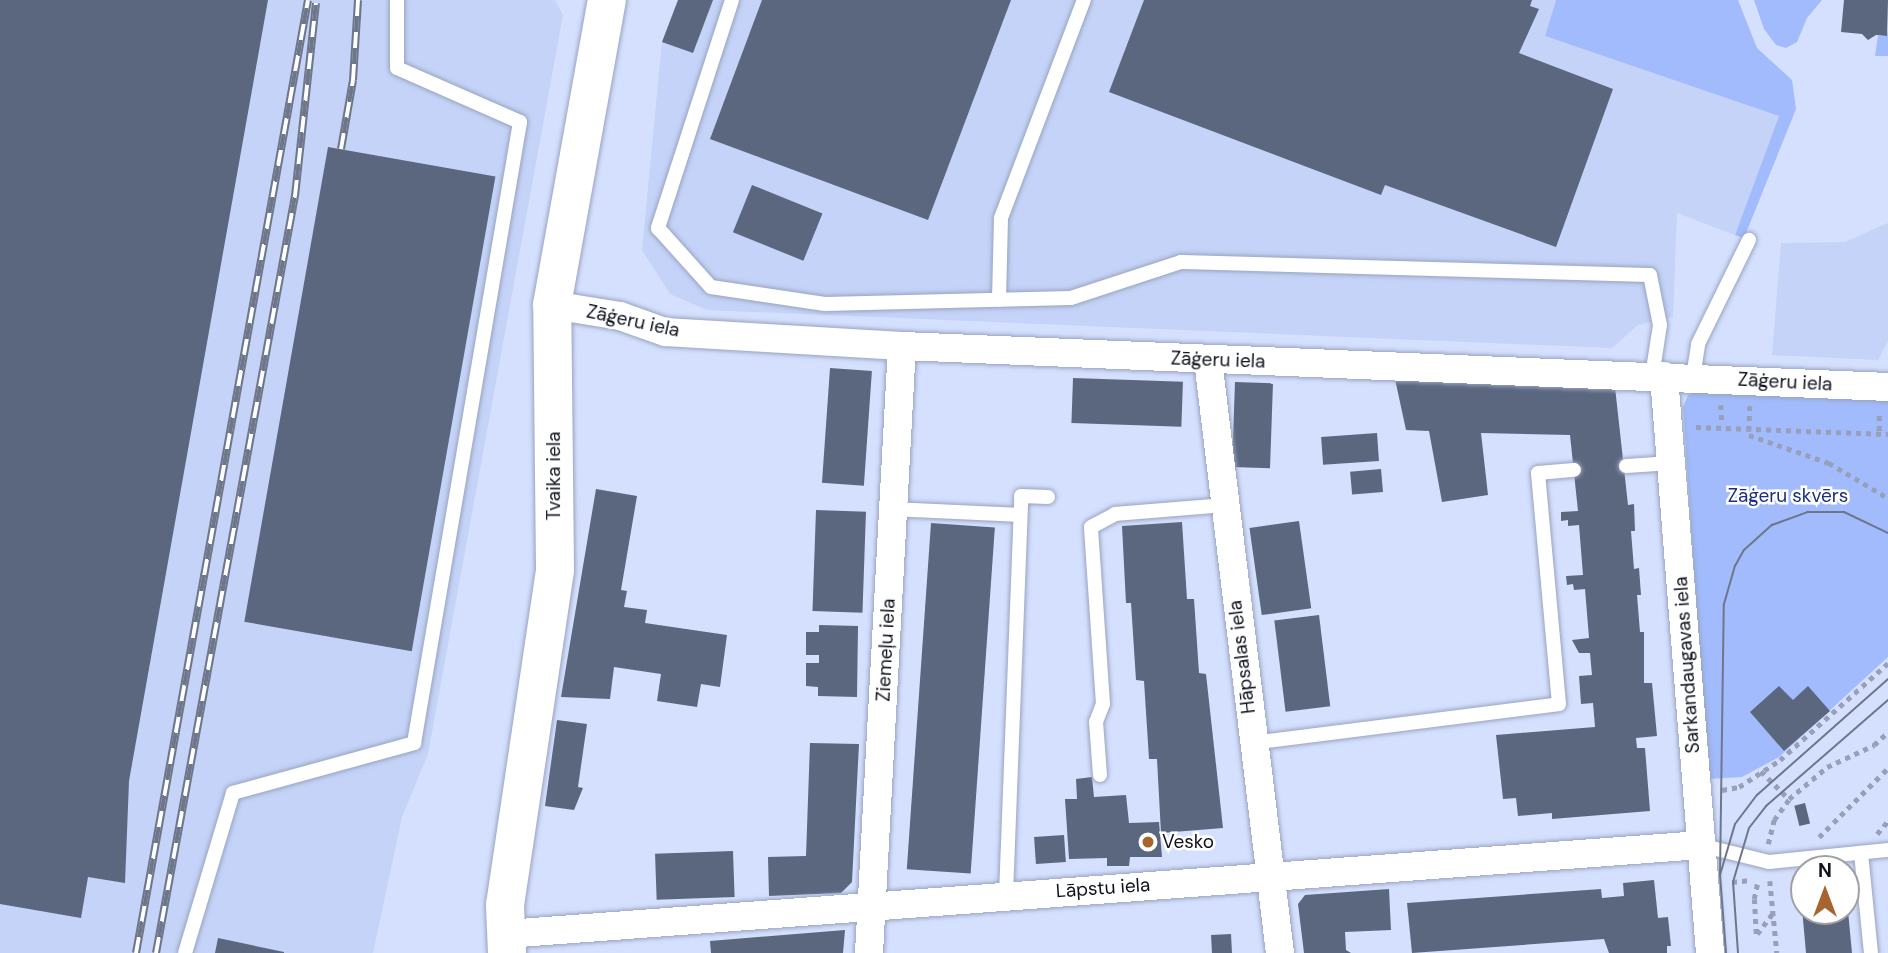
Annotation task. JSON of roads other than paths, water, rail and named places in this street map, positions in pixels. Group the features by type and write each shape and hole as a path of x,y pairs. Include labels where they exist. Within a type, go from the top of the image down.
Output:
{"main road":[{"name":"Tvaika iela","path":"506,944 505,905 555,570 552,305 607,0"}],"street":[{"name":"Zāģeru iela","path":"552,305 620,316 665,331 902,346 1888,387"},
{"name":"Ziemeļu iela","path":"869,953 902,346"},
{"name":"Hāpsalas iela","path":"1208,359 1252,743 1280,953"},
{"name":"Sarkandaugavas iela","path":"1658,376 1672,463 1710,953"},
{"name":"Lāpstu iela","path":"506,944 873,906 1700,845"}],"lane":[{"path":"185,953 233,793 414,743 520,122 397,68 397,0"},
{"path":"732,0 658,228 711,287 825,304 1071,298 1181,262 1650,275 1660,325 1658,376"},
{"path":"999,300 1001,218 1084,0"},
{"path":"1693,377 1698,344 1749,240"},
{"path":"1626,466 1672,463"},
{"path":"1252,743 1559,704 1538,473 1574,470"},
{"path":"1006,895 1021,496 1048,497"},
{"path":"1100,775 1096,722 1103,704 1091,527 1115,514 1225,505"},
{"path":"893,509 1020,516"},
{"path":"1700,845 1769,862 1888,850"},
{"path":"1861,853 1871,953"}],"tram line":[{"path":"1720,875 1724,604 1735,566 1744,550 1772,525 1807,512 1844,512 1888,533"},
{"path":"1726,953 1720,875 1735,824 1757,795 1888,679"},
{"path":"1738,953 1733,882 1749,828 1766,806 1888,700"}],"railway":[{"path":"136,953 308,0"},
{"path":"341,149 353,80 358,0"},
{"path":"156,953 295,196 316,3"}],"place":[{"name":"Vesko","path":"1148,842"}],"park label":[{"name":"Zāģeru skvērs","path":"1788,496"}]}
